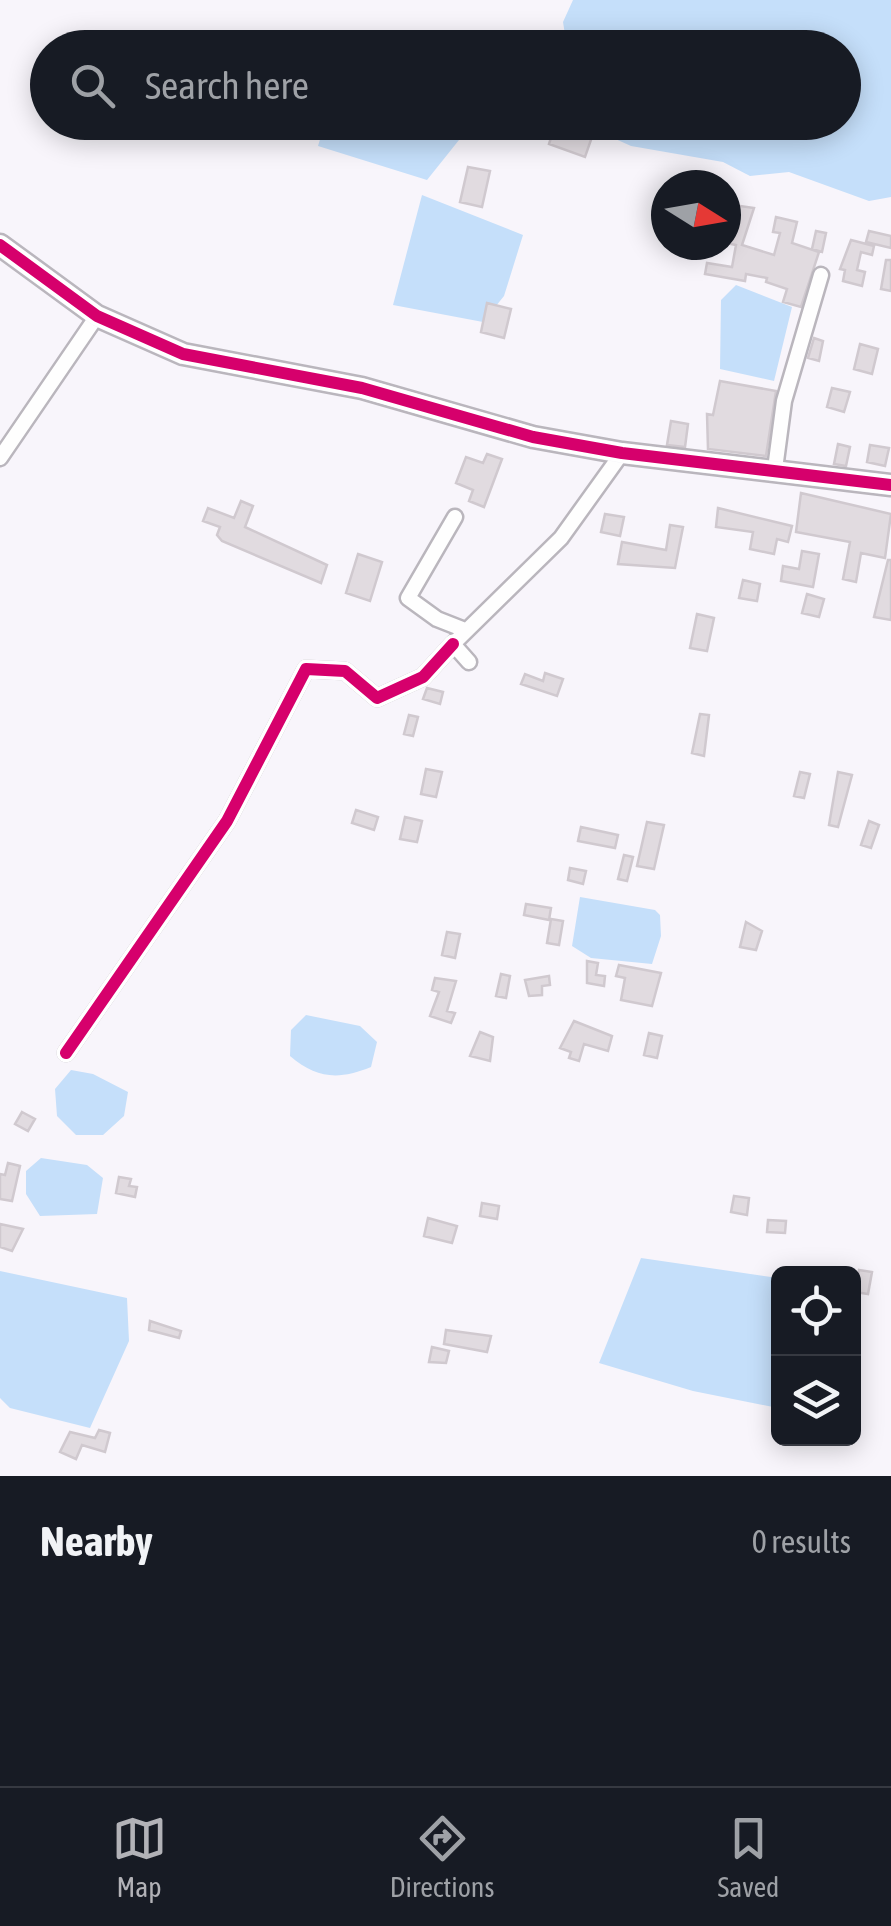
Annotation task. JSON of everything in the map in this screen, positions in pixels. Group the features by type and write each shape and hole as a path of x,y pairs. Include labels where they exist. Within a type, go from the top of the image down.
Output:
{"street":[{"path":"0,244 97,316 183,354 362,388 533,437 622,453 891,485"},
{"path":"775,469 784,401 821,275"},
{"path":"0,458 97,316"},
{"path":"66,1053 226,822 306,668 345,671 377,698 423,677 465,630 561,538 622,453"},
{"path":"455,517 408,598 437,619 465,630"},
{"path":"453,644 468,662"}],"water":[{"path":"573,0 891,0 891,197 869,201 789,172 750,176 723,162 631,146 618,140 861,140 861,30 564,30 563,22"},
{"path":"320,140 459,140 427,180 318,146"},
{"path":"422,195 523,235 504,296 483,322 393,305"},
{"path":"736,285 792,307 774,381 720,369 721,300"},
{"path":"580,897 655,910 660,915 661,936 652,964 591,958 572,946"},
{"path":"306,1015 360,1026 377,1042 371,1067 329,1075 290,1056 291,1030"},
{"path":"71,1070 93,1074 128,1092 124,1116 103,1135 76,1135 57,1116 55,1089"},
{"path":"41,1158 87,1165 103,1178 97,1214 40,1216 26,1194 26,1171"},
{"path":"641,1258 771,1277 771,1407 693,1391 599,1363"},
{"path":"0,1271 127,1298 129,1341 90,1428 10,1408 0,1398"}],"building":[{"path":"550,140 591,140 585,157 549,144"},
{"path":"468,167 490,171 482,207 460,202"},
{"path":"741,206 754,208 742,245 774,255 780,233 773,232 776,217 797,222 792,243 819,252 801,307 783,302 787,289 766,282 767,278 746,274 745,281 705,274 707,263 732,267 733,260 741,260"},
{"path":"816,231 826,233 822,252 812,249"},
{"path":"869,231 891,236 891,248 866,242"},
{"path":"851,240 874,246 872,255 861,252 857,270 865,272 862,286 843,281 845,270 840,269"},
{"path":"886,260 891,260 891,291 881,289"},
{"path":"487,303 511,309 504,338 481,332"},
{"path":"814,338 823,341 819,361 808,358"},
{"path":"860,344 878,349 872,374 854,369"},
{"path":"720,381 776,391 766,456 708,449 707,414 713,415"},
{"path":"832,388 850,392 844,412 827,407"},
{"path":"671,421 688,424 685,447 667,445"},
{"path":"838,444 850,447 846,466 834,464"},
{"path":"870,445 889,448 885,466 867,462"},
{"path":"487,454 502,459 484,507 469,501 473,490 456,483 466,457 483,463"},
{"path":"801,493 891,514 885,558 861,553 856,582 843,579 850,542 796,532"},
{"path":"241,501 253,506 245,527 327,565 321,583 222,541 217,535 220,527 203,521 208,508 234,518"},
{"path":"718,508 792,526 788,542 777,539 774,554 750,549 753,532 716,527"},
{"path":"605,514 624,517 620,536 601,532"},
{"path":"670,525 683,527 675,568 618,564 622,542 666,550"},
{"path":"802,551 819,554 813,587 781,581 783,566 799,569"},
{"path":"358,554 382,562 370,601 346,593"},
{"path":"891,560 891,620 874,617"},
{"path":"743,580 760,584 757,601 739,598"},
{"path":"807,594 824,599 819,617 802,613"},
{"path":"697,614 714,618 707,651 690,648"},
{"path":"545,673 563,679 557,696 521,684 525,674 543,681"},
{"path":"427,688 443,692 440,704 423,699"},
{"path":"700,714 709,715 704,756 692,753"},
{"path":"409,715 418,717 413,736 404,734"},
{"path":"426,769 442,772 436,797 421,794"},
{"path":"800,772 810,774 804,798 794,796"},
{"path":"838,772 852,775 838,827 829,825"},
{"path":"356,810 378,817 374,830 352,823"},
{"path":"405,817 422,821 417,842 400,839"},
{"path":"869,821 879,825 871,848 861,845"},
{"path":"647,822 664,825 654,869 637,866"},
{"path":"581,827 618,835 615,848 578,841"},
{"path":"624,855 633,857 627,881 618,879"},
{"path":"570,868 586,871 583,884 568,880"},
{"path":"526,904 551,908 549,920 524,915"},
{"path":"551,919 563,921 559,945 547,943"},
{"path":"746,922 762,931 756,950 740,947"},
{"path":"447,932 460,934 455,958 442,955"},
{"path":"587,961 598,963 596,975 605,976 604,986 587,983"},
{"path":"619,965 661,973 652,1006 621,1000 625,978 616,976"},
{"path":"501,974 510,976 506,998 496,996"},
{"path":"549,976 550,985 542,986 542,995 529,996 525,980"},
{"path":"435,978 456,981 447,1011 455,1013 451,1023 430,1016 439,992 432,990"},
{"path":"574,1021 612,1036 608,1051 584,1044 579,1061 569,1058 571,1052 560,1048"},
{"path":"480,1032 493,1037 490,1061 470,1056"},
{"path":"649,1033 662,1036 657,1058 644,1055"},
{"path":"22,1112 35,1119 28,1131 15,1124"},
{"path":"8,1163 20,1166 12,1201 0,1199 0,1174 5,1175"},
{"path":"119,1177 131,1179 129,1186 137,1187 135,1197 116,1193"},
{"path":"734,1196 749,1198 747,1215 731,1212"},
{"path":"482,1203 499,1206 497,1219 480,1216"},
{"path":"428,1218 457,1226 452,1243 424,1236"},
{"path":"768,1220 786,1221 785,1233 767,1232"},
{"path":"0,1224 23,1229 12,1251 0,1247"},
{"path":"861,1270 872,1272 868,1294 861,1293"},
{"path":"150,1321 181,1331 179,1338 149,1330"},
{"path":"446,1330 491,1336 487,1352 444,1344"},
{"path":"432,1347 449,1351 446,1363 429,1362"},
{"path":"99,1430 110,1433 105,1452 82,1445 76,1459 60,1452 70,1432 95,1438"}],"cycle path":[{"path":"0,245 97,316 183,354 362,388 533,437 622,453 891,485"},
{"path":"66,1053 227,821 306,669 345,671 377,698 423,677 453,644"}]}
